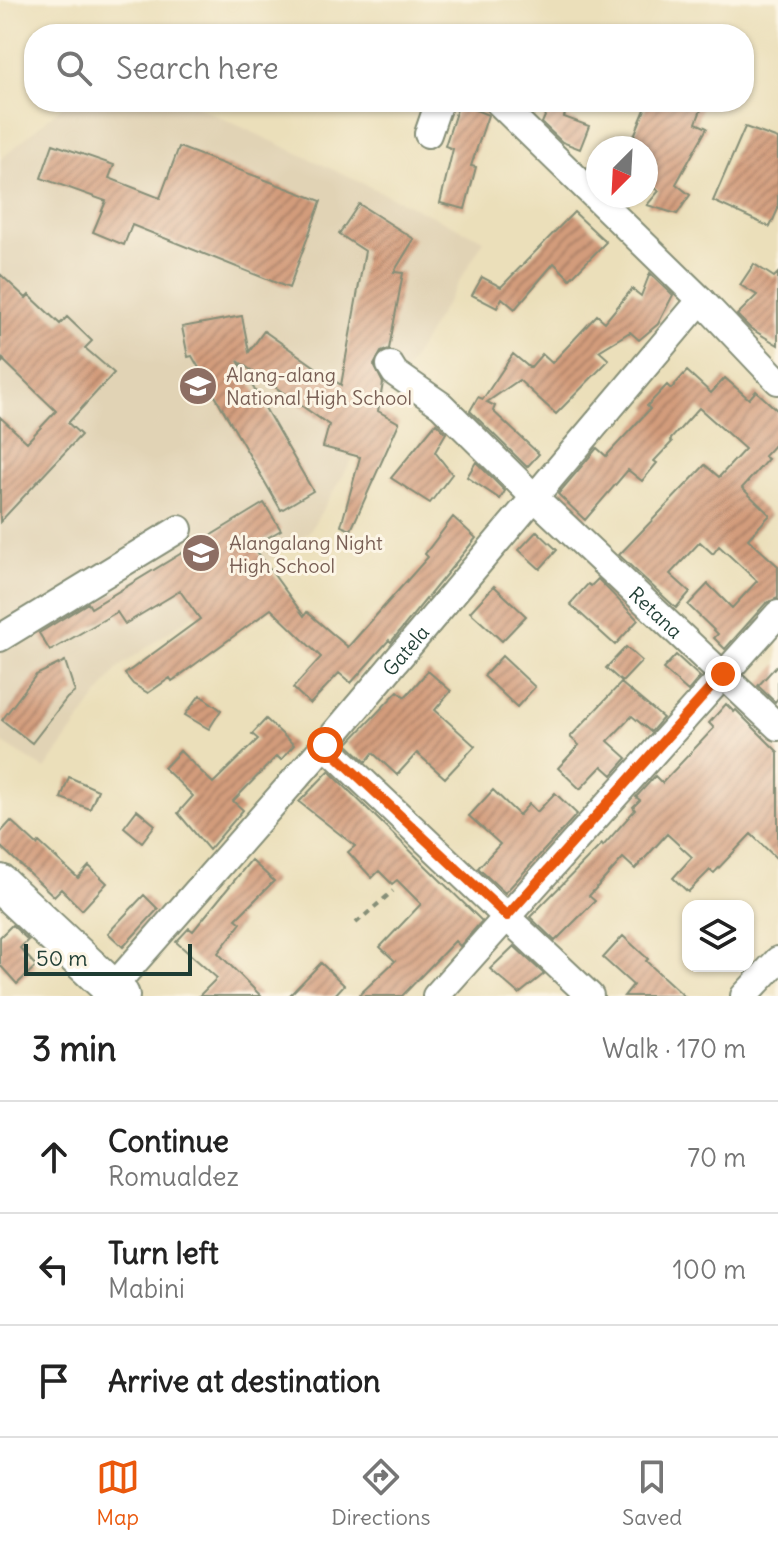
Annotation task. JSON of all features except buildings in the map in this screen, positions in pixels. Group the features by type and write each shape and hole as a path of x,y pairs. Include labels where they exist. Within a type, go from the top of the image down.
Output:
{"highway":[{"path":"0,884 112,993"}],"street":[{"path":"428,134 436,112"},
{"path":"508,112 701,300 778,381"},
{"name":"Gatela","path":"112,993 701,300"},
{"name":"Retana","path":"390,365 395,373 441,405 778,727"},
{"path":"0,638 179,529"},
{"path":"436,996 778,614"},
{"path":"325,745 590,996"},
{"path":"744,996 778,960"}],"path":[{"path":"0,363 8,355"},
{"path":"356,923 393,891"}],"shaded area":[{"name":"Alang-alang National High School","path":"55,112 209,112 484,240 309,532 118,668 45,769 0,741 0,160"}],"place":[{"name":"Alang-alang National High School","path":"198,386"},
{"name":"Alangalang Night High School","path":"201,553"}],"route":[{"path":"325,745 507,916 723,674"}]}
